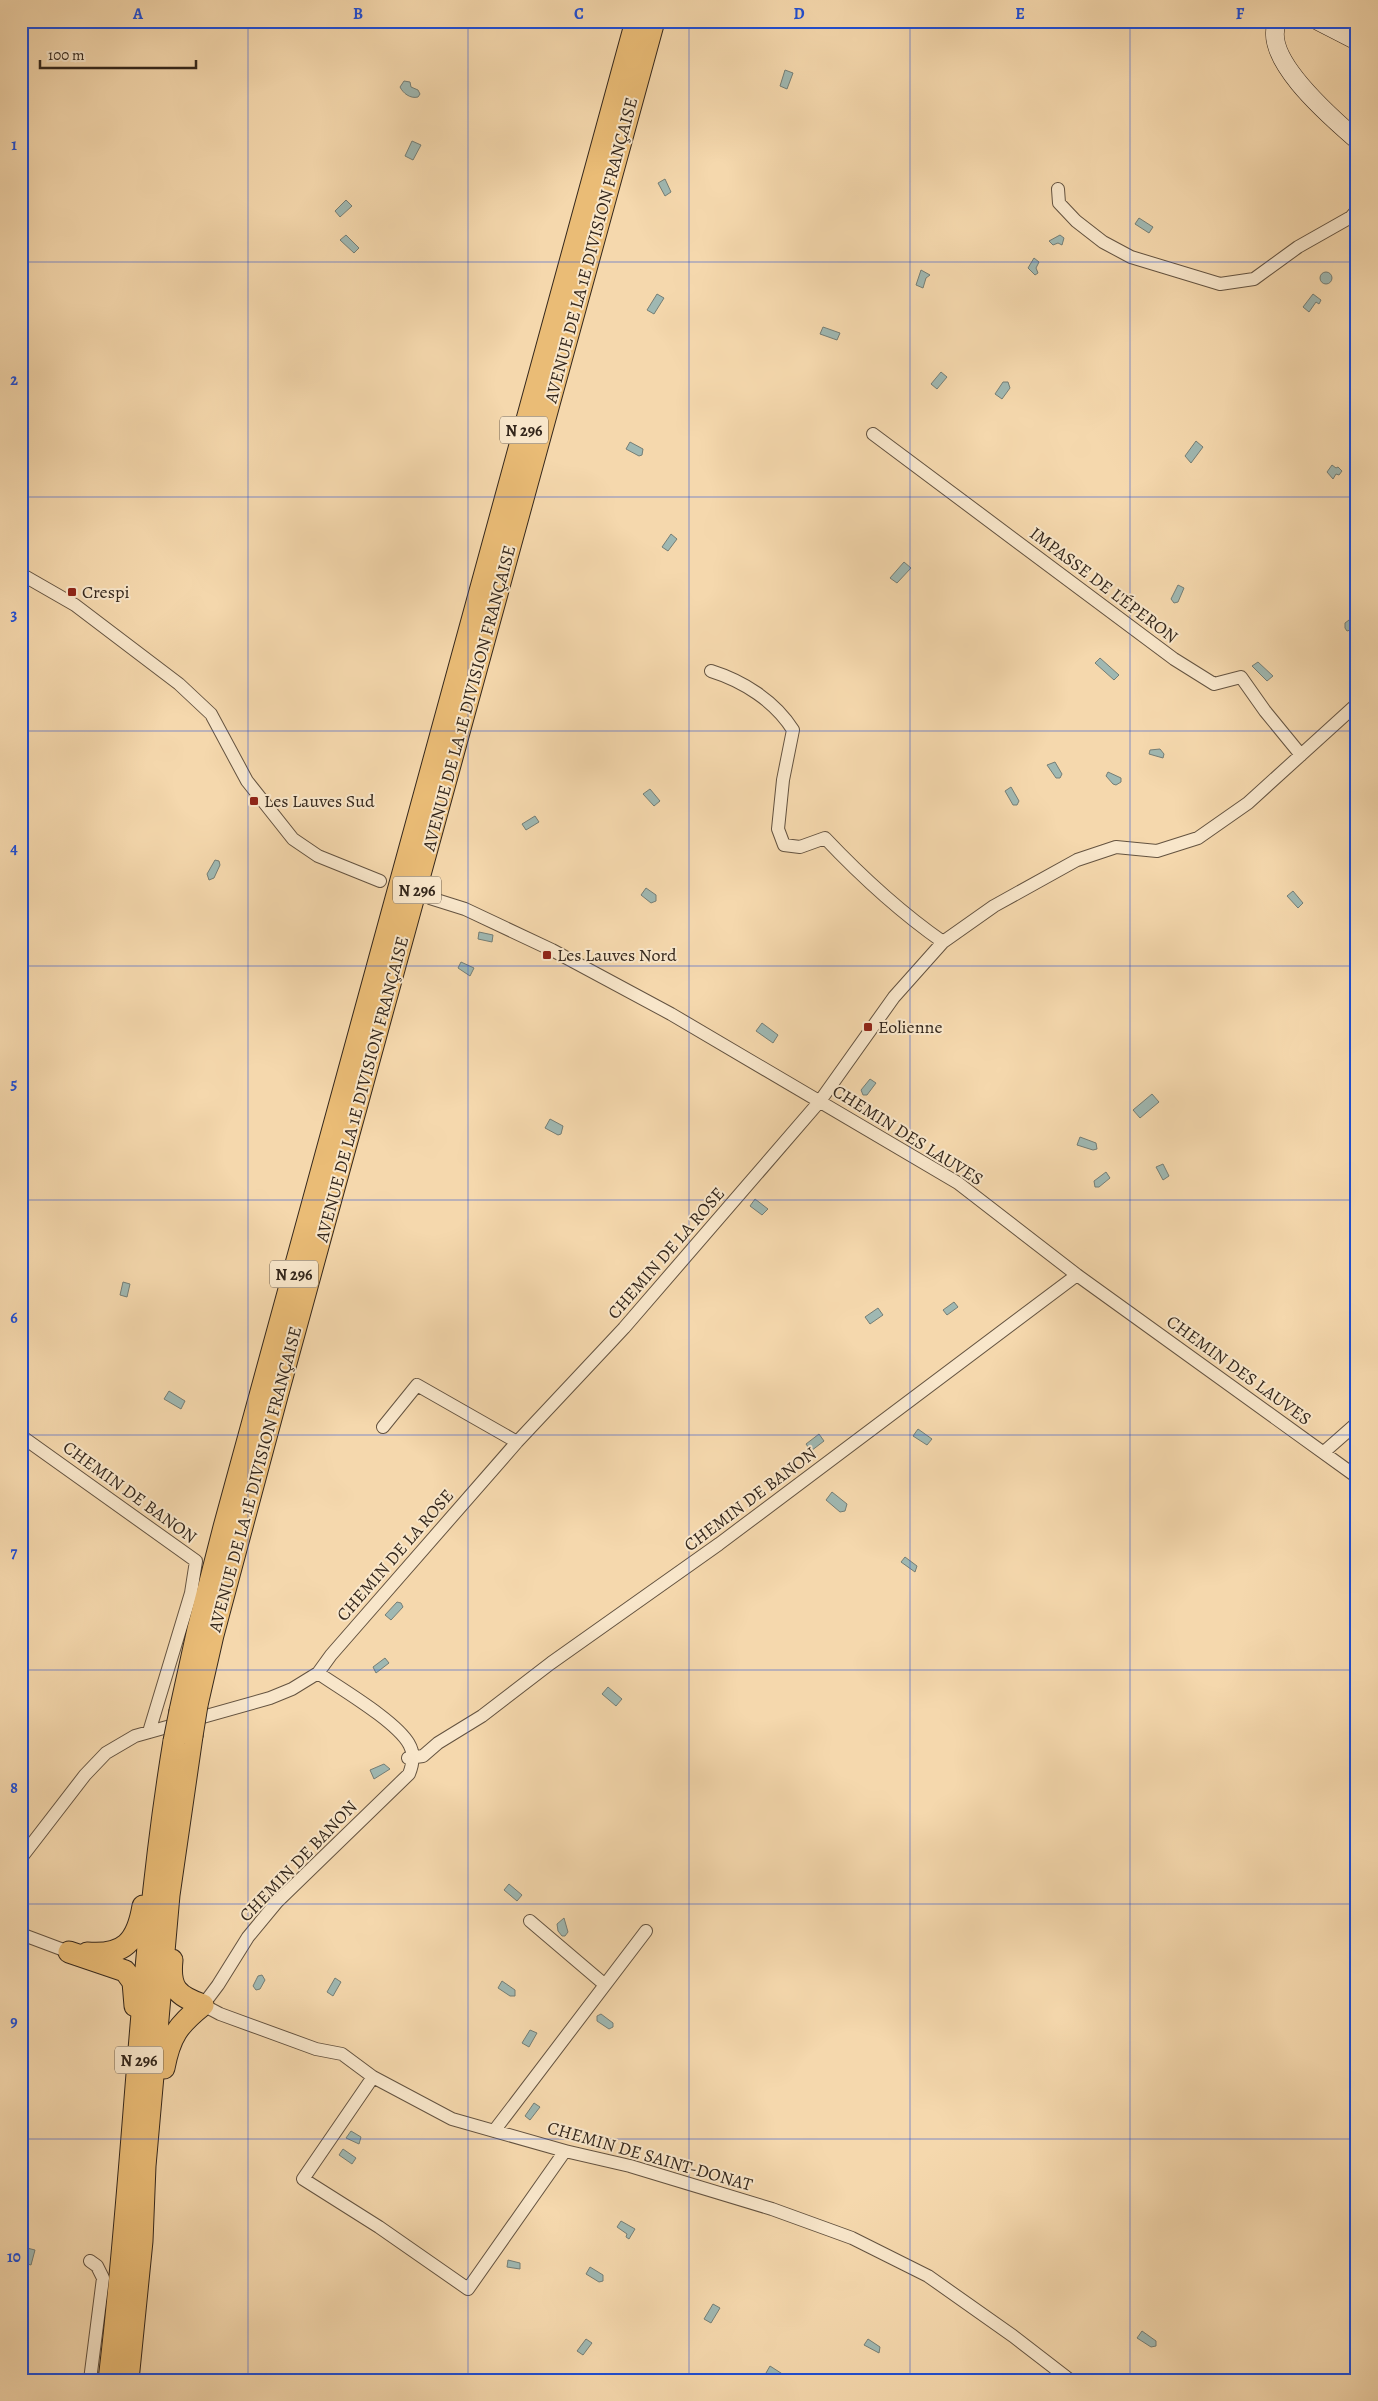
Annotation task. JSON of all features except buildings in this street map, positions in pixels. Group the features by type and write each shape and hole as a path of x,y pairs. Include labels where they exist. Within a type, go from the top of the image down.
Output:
{"highway":[{"name":"AVENUE DE LA 1E DIVISION FRANÇAISE","path":"128,2380 142,2241 145,2166 170,1895 193,1706 194,1646 221,1536 636,21"},
{"name":"AVENUE DE LA 1E DIVISION FRANÇAISE","path":"193,1706 204,1672 277,1396 654,21"},
{"name":"AVENUE DE LA 1E DIVISION FRANÇAISE","path":"109,2380 120,2279 154,1885 167,1785 188,1737"},
{"path":"142,2241 164,2066 169,2046 174,2033 181,2023 203,2005 180,1994 171,1976 188,1737"},
{"path":"69,1952 107,1954 124,1947 135,1934 142,1911 167,1785"},
{"path":"69,1952 125,1971 133,1982 135,1993 124,2167 120,2279"}],"main road":[{"path":"1318,21 1357,42"},
{"path":"1274,25 1276,47 1288,69 1315,102 1357,140"}],"street":[{"path":"1058,189 1060,203 1076,221 1103,242 1131,257 1220,284 1254,279 1298,247 1351,217 1357,210"},
{"name":"IMPASSE DE L'ÉPERON","path":"873,434 1174,659 1214,684 1242,677 1265,711 1301,755"},
{"path":"21,574 75,605 179,684 211,714 247,781 293,839 318,856 380,882"},
{"path":"711,671 729,676 766,700 783,714 793,730 783,780 778,829 784,845 800,847 825,838 854,868 917,924 942,942"},
{"name":"CHEMIN DE LA ROSE","path":"21,1858 85,1775 106,1753 135,1736 270,1698 292,1689 318,1673 331,1655 517,1442 624,1328 820,1101 894,998 942,942 994,906 1077,860 1116,847 1157,851 1198,838 1248,803 1357,704"},
{"name":"CHEMIN DES LAUVES","path":"430,898 465,909 552,950 671,1014 958,1183 1077,1275 1357,1477"},
{"name":"CHEMIN DE BANON","path":"203,2005 248,1937 277,1902 409,1774 409,1751 423,1756 438,1744 482,1716 551,1663 711,1550 1077,1275"},
{"path":"384,1427 417,1385 517,1442"},
{"path":"1324,1452 1357,1423"},
{"name":"CHEMIN DE BANON","path":"21,1436 196,1561 191,1593 148,1732"},
{"path":"318,1673 392,1726 409,1751"},
{"path":"530,1921 604,1984"},
{"path":"494,2131 646,1931"},
{"path":"21,1934 69,1952"},
{"name":"CHEMIN DE SAINT-DONAT","path":"203,2005 220,2014 316,2048 342,2054 373,2077 452,2118 565,2151 630,2166 753,2203 852,2238 928,2276 1013,2336 1070,2380"},
{"path":"373,2077 303,2179 379,2227 468,2288 565,2151"},
{"path":"90,2261 97,2266 102,2278 90,2380"}],"water":[{"path":"785,70 793,73 787,89 780,86"},
{"path":"404,81 410,82 411,87 418,90 420,94 418,97 407,95 403,91 400,87"},
{"path":"412,141 421,145 413,160 405,156"},
{"path":"665,179 671,192 665,196 658,183"},
{"path":"346,200 352,206 340,217 335,211"},
{"path":"1139,218 1153,227 1149,233 1135,224"},
{"path":"346,235 359,248 354,253 340,240"},
{"path":"1060,235 1064,238 1062,245 1058,243 1053,245 1049,241"},
{"path":"1034,258 1039,262 1036,268 1038,273 1035,275 1028,268"},
{"path":"921,270 930,275 926,278 923,288 916,285"},
{"path":"1326,272 1332,278 1326,284 1320,278"},
{"path":"657,294 664,298 654,314 647,310"},
{"path":"1313,294 1321,300 1319,304 1316,302 1309,312 1303,307"},
{"path":"823,327 840,333 837,340 820,334"},
{"path":"941,372 947,377 937,389 931,384"},
{"path":"1003,382 1008,382 1010,388 1002,399 995,394"},
{"path":"1196,441 1203,447 1191,463 1185,456"},
{"path":"630,442 643,449 642,455 639,456 626,449"},
{"path":"1332,465 1342,471 1339,475 1336,474 1333,479 1327,472"},
{"path":"671,534 677,539 668,551 662,547"},
{"path":"904,562 911,568 897,583 890,578"},
{"path":"1178,585 1184,588 1178,602 1174,603 1171,599"},
{"path":"1357,614 1357,628 1347,631 1345,623"},
{"path":"1100,658 1119,675 1114,680 1095,663"},
{"path":"1258,662 1273,676 1267,681 1252,666"},
{"path":"1160,749 1164,754 1163,758 1149,754 1150,750"},
{"path":"1055,762 1062,774 1060,778 1056,778 1047,765"},
{"path":"1108,772 1121,778 1121,782 1116,785 1113,784 1106,776"},
{"path":"1011,787 1019,801 1017,805 1013,805 1005,791"},
{"path":"650,789 660,801 654,806 643,794"},
{"path":"535,816 539,822 526,830 522,824"},
{"path":"215,860 219,861 220,865 214,878 209,880 207,874"},
{"path":"646,888 656,895 656,901 651,903 641,895"},
{"path":"1293,891 1303,903 1298,908 1287,896"},
{"path":"479,932 493,935 492,942 478,939"},
{"path":"461,962 474,968 470,976 458,968"},
{"path":"762,1023 778,1035 773,1043 756,1031"},
{"path":"870,1079 876,1083 867,1095 863,1095 861,1090"},
{"path":"1152,1094 1159,1102 1140,1118 1133,1110"},
{"path":"550,1119 563,1126 561,1134 558,1135 545,1128"},
{"path":"1080,1137 1096,1143 1097,1149 1093,1150 1077,1145"},
{"path":"1163,1164 1169,1176 1163,1180 1156,1167"},
{"path":"1106,1172 1110,1178 1099,1187 1095,1187 1094,1181"},
{"path":"755,1199 768,1209 762,1215 750,1206"},
{"path":"123,1282 130,1284 127,1297 120,1295"},
{"path":"954,1302 958,1307 947,1315 943,1310"},
{"path":"878,1308 883,1315 870,1324 865,1317"},
{"path":"169,1391 185,1401 181,1409 164,1399"},
{"path":"918,1429 932,1439 927,1445 913,1436"},
{"path":"819,1434 824,1441 811,1451 806,1444"},
{"path":"832,1492 847,1504 845,1511 840,1512 826,1500"},
{"path":"905,1557 917,1566 915,1572 901,1562"},
{"path":"397,1602 401,1603 403,1607 391,1620 385,1615"},
{"path":"385,1658 389,1663 376,1673 373,1667"},
{"path":"608,1687 622,1699 616,1706 602,1694"},
{"path":"384,1764 390,1769 374,1779 370,1770"},
{"path":"509,1884 522,1895 517,1901 504,1890"},
{"path":"564,1918 568,1932 565,1936 562,1936 558,1931 557,1924"},
{"path":"262,1975 265,1980 260,1989 256,1990 253,1986 258,1976"},
{"path":"335,1978 341,1982 333,1996 327,1992"},
{"path":"502,1981 515,1990 515,1996 510,1996 498,1988"},
{"path":"601,2014 613,2023 613,2027 609,2029 597,2021 597,2016"},
{"path":"530,2030 537,2033 529,2047 522,2043"},
{"path":"534,2103 540,2107 530,2120 525,2116"},
{"path":"351,2131 361,2137 359,2144 346,2138"},
{"path":"343,2149 356,2158 352,2164 339,2155"},
{"path":"621,2221 635,2229 629,2239 626,2237 627,2234 617,2227"},
{"path":"27,2248 35,2250 31,2265 24,2263"},
{"path":"508,2260 520,2263 520,2269 507,2267"},
{"path":"590,2267 603,2275 603,2281 599,2282 586,2274"},
{"path":"713,2304 720,2308 711,2323 704,2319"},
{"path":"1142,2331 1156,2341 1156,2346 1151,2347 1137,2338"},
{"path":"586,2339 592,2343 583,2355 577,2351"},
{"path":"868,2339 880,2347 879,2353 864,2345"},
{"path":"770,2366 784,2375 781,2380 766,2373"}],"place":[{"name":"Crespi","path":"72,592"},
{"name":"Les Lauves Sud","path":"254,801"},
{"name":"Les Lauves Nord","path":"547,955"},
{"name":"Eolienne","path":"868,1027"}]}
